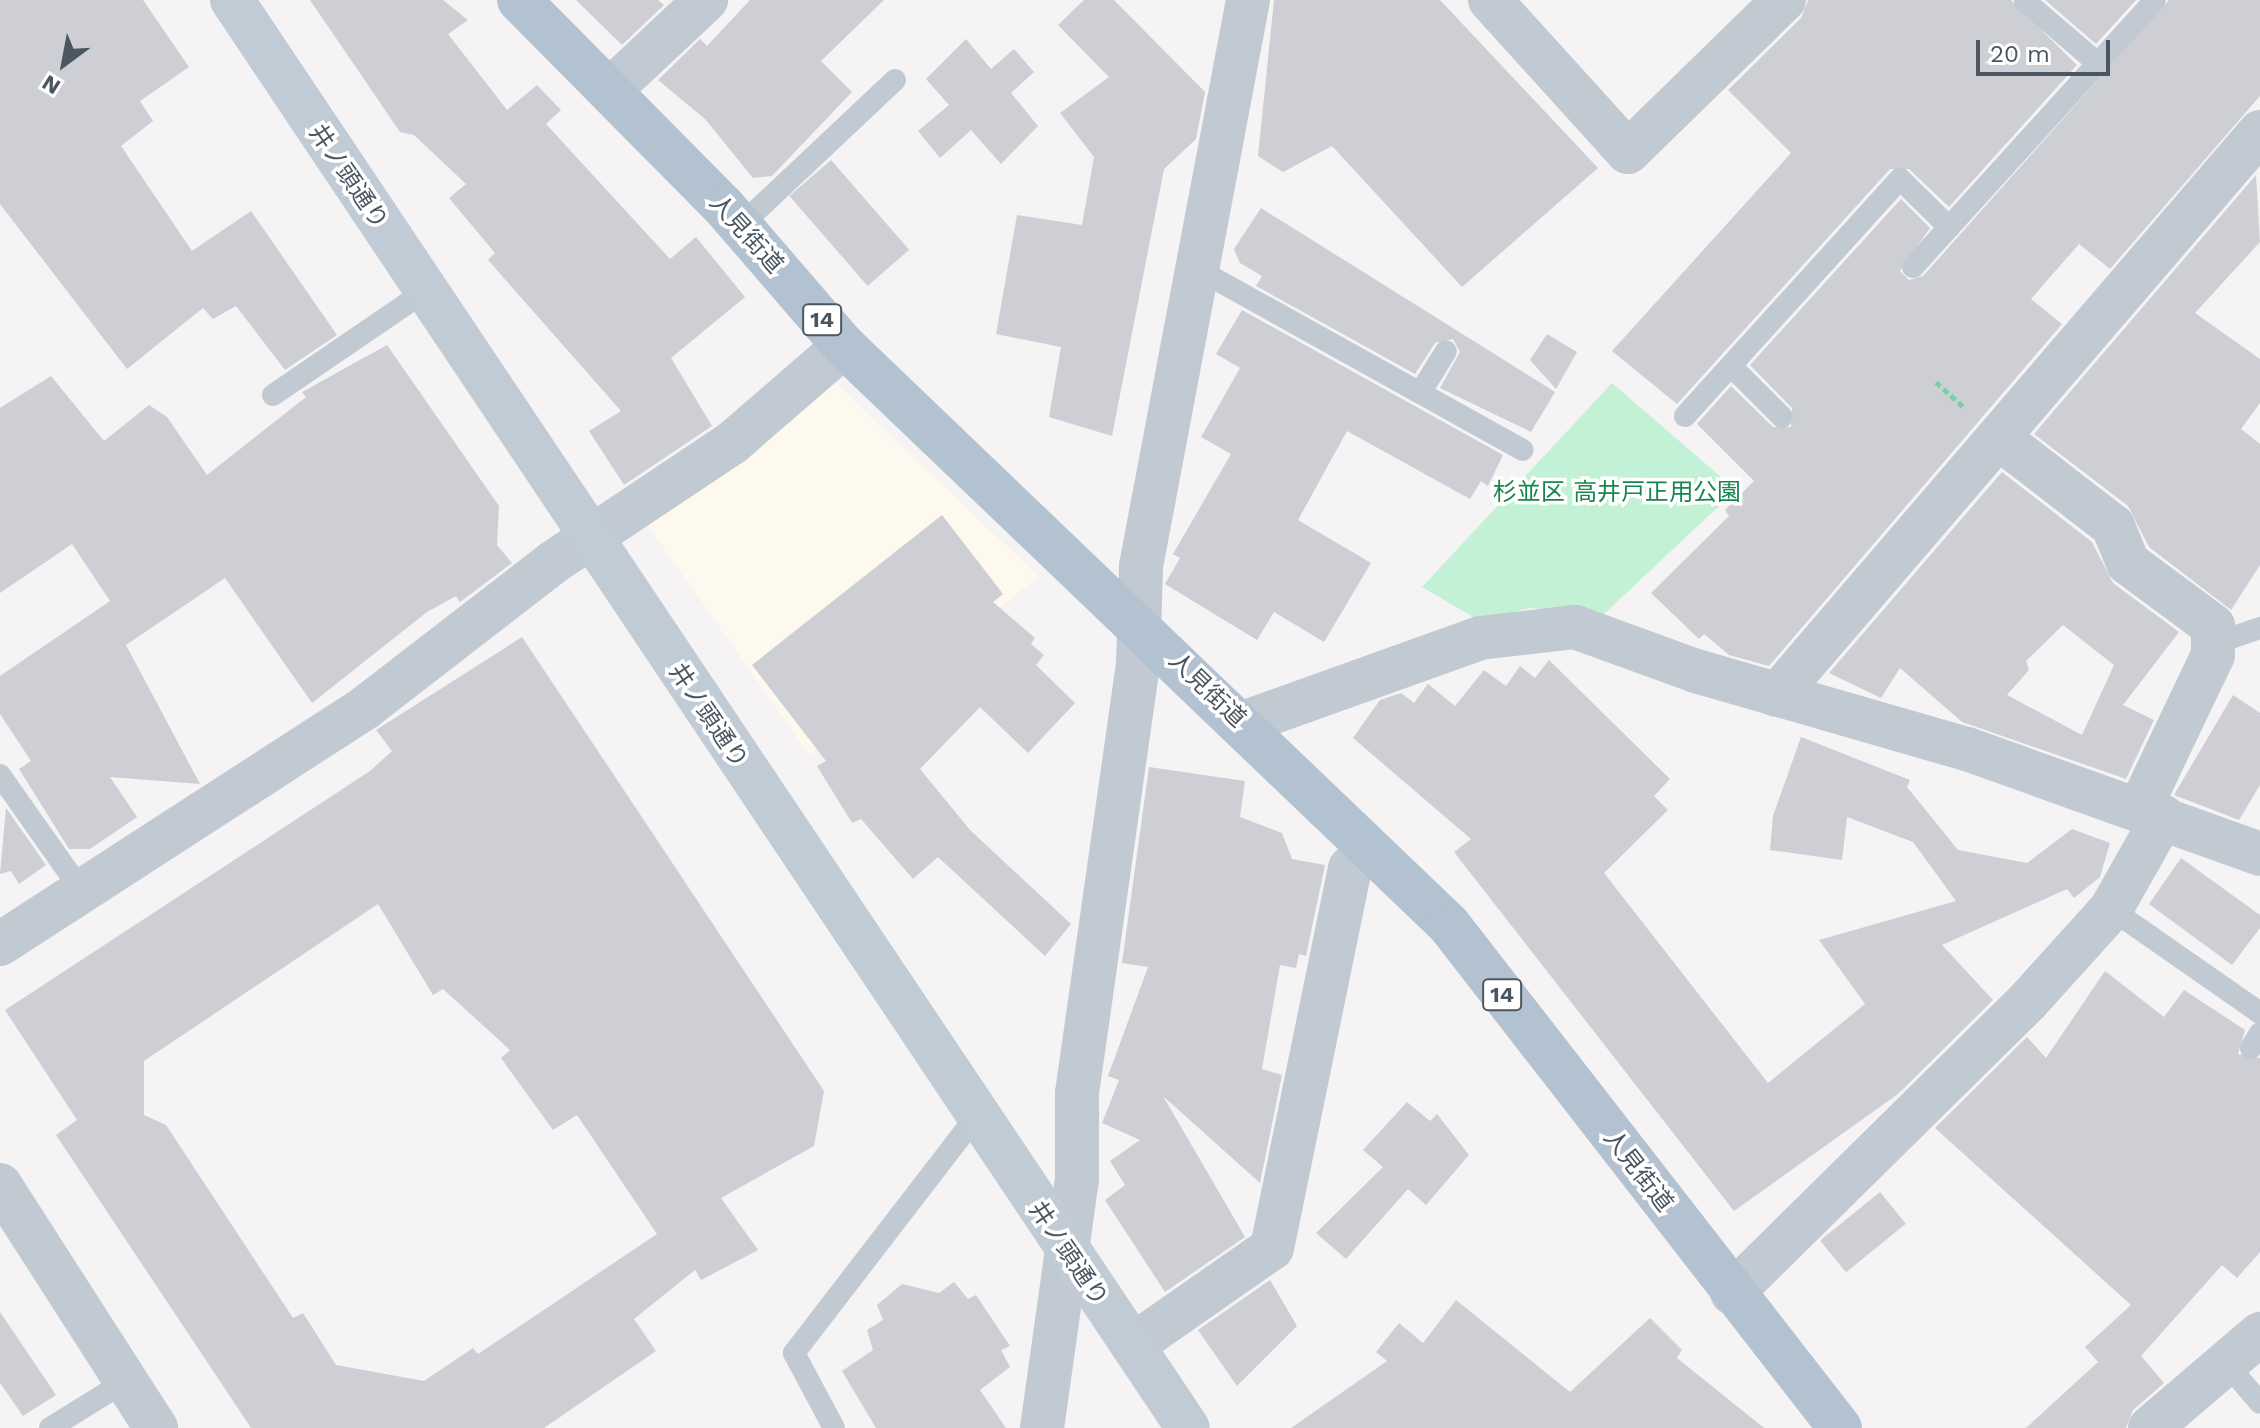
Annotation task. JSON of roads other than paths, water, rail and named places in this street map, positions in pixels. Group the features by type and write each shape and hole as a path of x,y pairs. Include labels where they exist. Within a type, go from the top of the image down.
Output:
{"main road":[{"name":"井ノ頭通り","path":"232,0 1069,1256 1188,1428"},
{"name":"人見街道","path":"519,0 740,226 844,346 1243,723 1449,925 1732,1293 1840,1428"}],"street":[{"path":"610,90 706,0"},
{"path":"1042,1428 1069,1256 1077,1093 1140,625 1141,566 1201,271 1248,0"},
{"path":"1490,0 1628,152 1784,0"},
{"path":"1777,695 2260,132"},
{"path":"0,944 84,894 366,707 589,538 732,443 844,346"},
{"path":"1732,1293 2028,1001 2111,909 2152,813 2213,644 2213,626 2128,563 2113,526 1999,438"},
{"path":"1243,723 1480,638 1575,627 1777,695 2152,813 2260,854"},
{"path":"1133,1345 1272,1248 1350,868"},
{"path":"0,1185 156,1428"},
{"path":"2150,1428 2260,1334"}],"lane":[{"path":"1913,267 2155,0"},
{"path":"2025,1 2097,63"},
{"path":"740,226 895,80"},
{"path":"1685,416 1900,179 1949,227"},
{"path":"1201,271 1523,450"},
{"path":"273,395 424,292"},
{"path":"1420,393 1446,351"},
{"path":"1731,366 1782,417"},
{"path":"2213,644 2260,628"},
{"path":"0,775 84,894"},
{"path":"2111,909 2260,1013"},
{"path":"834,1428 794,1353 976,1117"},
{"path":"2226,1363 2260,1403"},
{"path":"50,1428 126,1381"}],"park label":[{"name":"杉並区 高井戸正用公園","path":"1617,493"}]}
